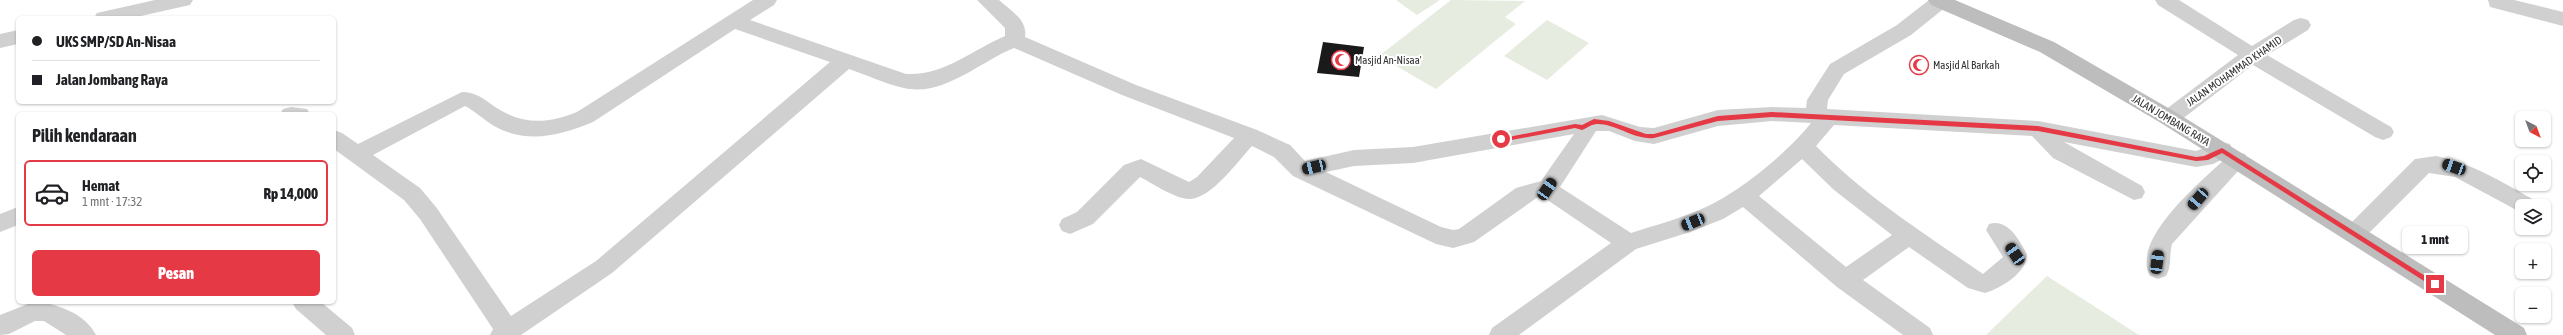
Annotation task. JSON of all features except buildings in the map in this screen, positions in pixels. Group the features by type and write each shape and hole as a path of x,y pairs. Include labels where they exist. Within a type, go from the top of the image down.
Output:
{"main road":[{"name":"JALAN JOMBANG RAYA","path":"1939,0 2047,47 2230,155 2515,335"}],"street":[{"path":"109,16 137,5 183,0"},
{"path":"357,154 455,100 462,98 473,100 500,120 518,127 538,131 563,126 586,117 767,0"},
{"path":"987,0 1014,25 1016,30 1014,40"},
{"path":"1501,335 1628,243 1682,226 1714,213 1744,196 1803,146 1822,117 1818,100 1837,69 1904,30 1939,0"},
{"path":"2165,0 2252,55 2383,132"},
{"path":"2497,2 2563,19"},
{"path":"733,21 905,82 916,83 935,79 959,68 992,48 1014,40 1129,90 1249,135 1282,151 1301,170 1436,236 1453,239 1466,236 1524,194 1535,189 1547,189 1628,243"},
{"name":"JALAN MOHAMMAD KHAMID","path":"2169,118 2252,55 2301,25"},
{"path":"0,41 16,37"},
{"path":"336,139 412,194 428,213 505,333 604,267 846,60"},
{"path":"1301,170 1354,158 1413,155 1575,126 1582,128 1594,122 1609,123 1650,136 1718,118 1772,114 2038,128 2196,159 2230,155"},
{"path":"1547,189 1585,134 1582,128"},
{"path":"2038,128 2061,152 2134,192"},
{"path":"1070,225 1085,218 1132,171 1141,167 1169,183 1190,191 1205,183 1249,135"},
{"path":"1803,146 1826,170 1910,234 1976,281 1985,284 1998,277 2015,260 2015,254 1997,230"},
{"path":"2158,270 2158,252 2162,240 2198,199 2230,155"},
{"path":"2354,234 2423,165 2435,163 2454,167 2515,200"},
{"path":"1744,196 1845,280 1921,335"},
{"path":"0,223 16,217"},
{"path":"1845,280 1910,234"},
{"path":"306,304 343,335"},
{"path":"0,327 29,312 44,310 53,312 84,335"}],"shaded area":[{"path":"1396,0 1440,0 1417,15"},
{"path":"1451,0 1525,1 1505,17 1516,24 1436,89 1379,56"},
{"path":"1547,20 1589,43 1547,80 1504,56"},
{"path":"2047,276 2139,335 1986,335"}],"place":[{"name":"Masjid An-Nisaa'","path":"1341,60"},
{"name":"Masjid Al Barkah","path":"1919,65"}],"route":[{"path":"1501,139 1575,126 1582,128 1594,122 1609,123 1646,137 1663,134 1718,118 1772,114 1935,124 2038,128 2196,159 2205,158 2222,150 2435,284"}]}
